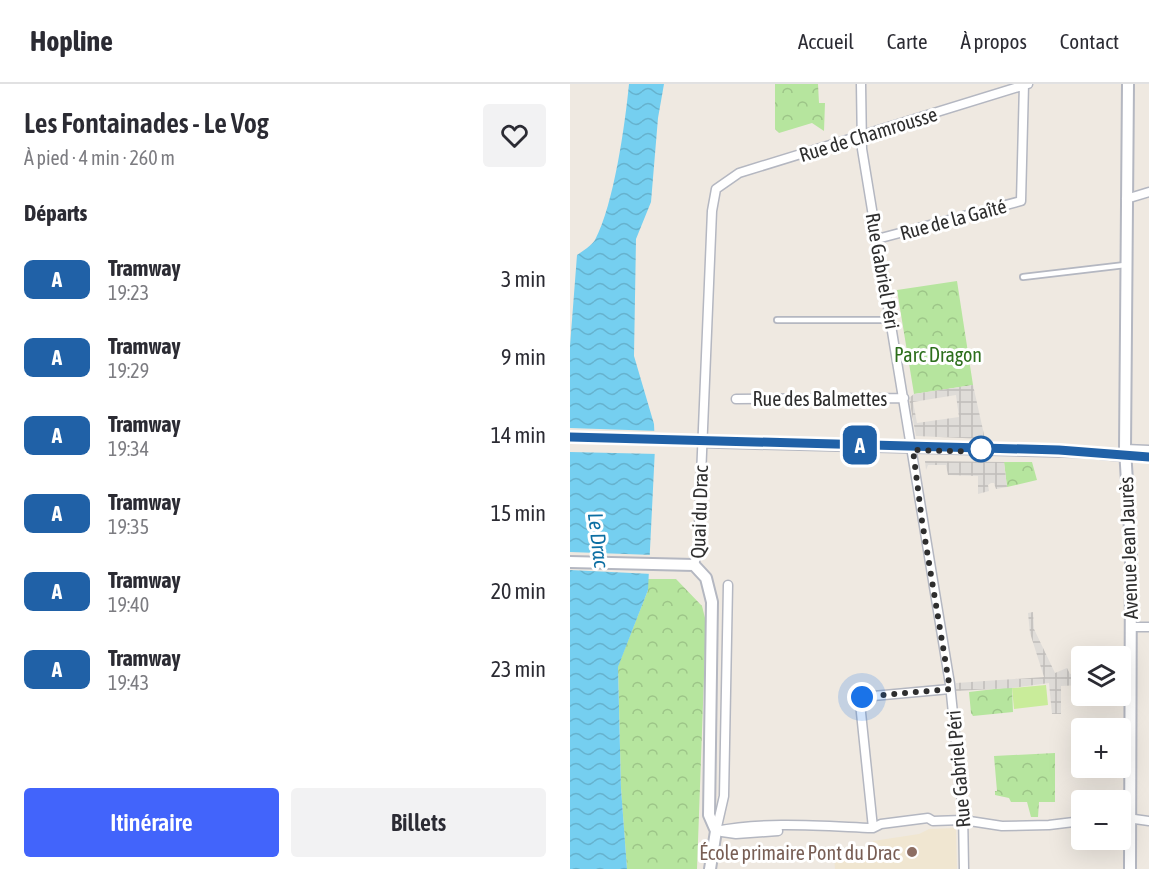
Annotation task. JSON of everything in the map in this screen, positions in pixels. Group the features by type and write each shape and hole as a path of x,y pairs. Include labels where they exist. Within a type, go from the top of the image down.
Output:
{"street":[{"name":"Rue Gabriel Péri","path":"861,84 862,149 913,450 922,521 950,689 963,820 964,869"},
{"name":"Rue de Chamrousse","path":"716,189 739,173 1026,84"},
{"name":"Rue de la Gaîté","path":"877,239 1021,201 1026,84"},
{"name":"Avenue Jean Jaurès","path":"1127,790 1131,627 1131,538 1125,453 1128,84"},
{"name":"Quai du Drac","path":"716,189 712,211 698,549 694,565 706,578 712,602 709,815 716,831"},
{"path":"1126,199 1149,192"},
{"name":"Rue des Balmettes","path":"736,399 904,398"},
{"path":"702,444 1083,454 1149,450"},
{"path":"570,562 694,565"},
{"name":"Quai du Drac","path":"710,869 724,796 728,585"},
{"path":"1131,627 1149,627"},
{"path":"873,828 860,703 862,697 950,689"},
{"path":"716,831 736,834 816,828 873,828 880,824 928,818 1002,826 1049,825 1071,822"},
{"path":"1131,819 1149,821"},
{"name":"Avenue Jean Jaurès","path":"1129,850 1130,869"}],"lane":[{"path":"1023,277 1125,265"},
{"path":"777,320 891,320"}],"shaded area":[{"path":"973,385 985,439 916,436 909,398 914,394","holes":["956,395 959,417 917,423 913,402"]},
{"path":"925,461 1004,462 1007,487 996,489 994,483 991,483 988,485 989,491 978,494 978,476 948,475 946,465 928,465 926,470"},
{"path":"1033,612 1034,629 1055,673 1067,668 1071,674 1071,686 1061,686 1061,714 1052,714 1049,683 1012,688 956,691 956,683 1044,677 1030,633 1028,613"},
{"name":"École primaire Pont du Drac","path":"956,828 957,869 835,869 834,857 868,856 868,848 874,848 873,841 919,834 929,829"}],"green space":[{"path":"775,84 818,84 819,103 825,103 824,131 812,123 779,133 775,129"},
{"name":"Parc Dragon","path":"957,281 973,385 914,394 897,290"},
{"path":"1004,462 1032,462 1037,480 1007,487"},
{"path":"648,579 676,579 702,606 706,622 697,869 627,869 621,788 618,666 648,590"},
{"path":"1046,685 1048,705 1014,709 1012,688"},
{"path":"1012,687 1013,712 973,716 969,692"},
{"path":"1055,753 1055,802 1039,802 1038,817 1031,817 1027,802 1011,802 1009,798 995,795 997,791 994,756"}],"water":[{"name":"Le Drac","path":"629,84 664,84 658,118 651,202 636,239 634,356 654,424 655,448 648,590 618,667 621,788 627,869 570,869 570,346 577,255 595,240 608,206 621,142"}],"pier":[{"path":"570,428 658,431 658,454 570,452"},
{"path":"570,552 653,555 652,574 570,570"}],"tram line":[{"path":"570,437 1059,450 1149,457"},
{"name":"A","path":"570,437 1059,450 1149,457"}],"place":[{"name":"École primaire Pont du Drac","path":"912,852"}],"route":[{"path":"862,697 950,689 922,521 913,450 992,452 981,449"}]}
